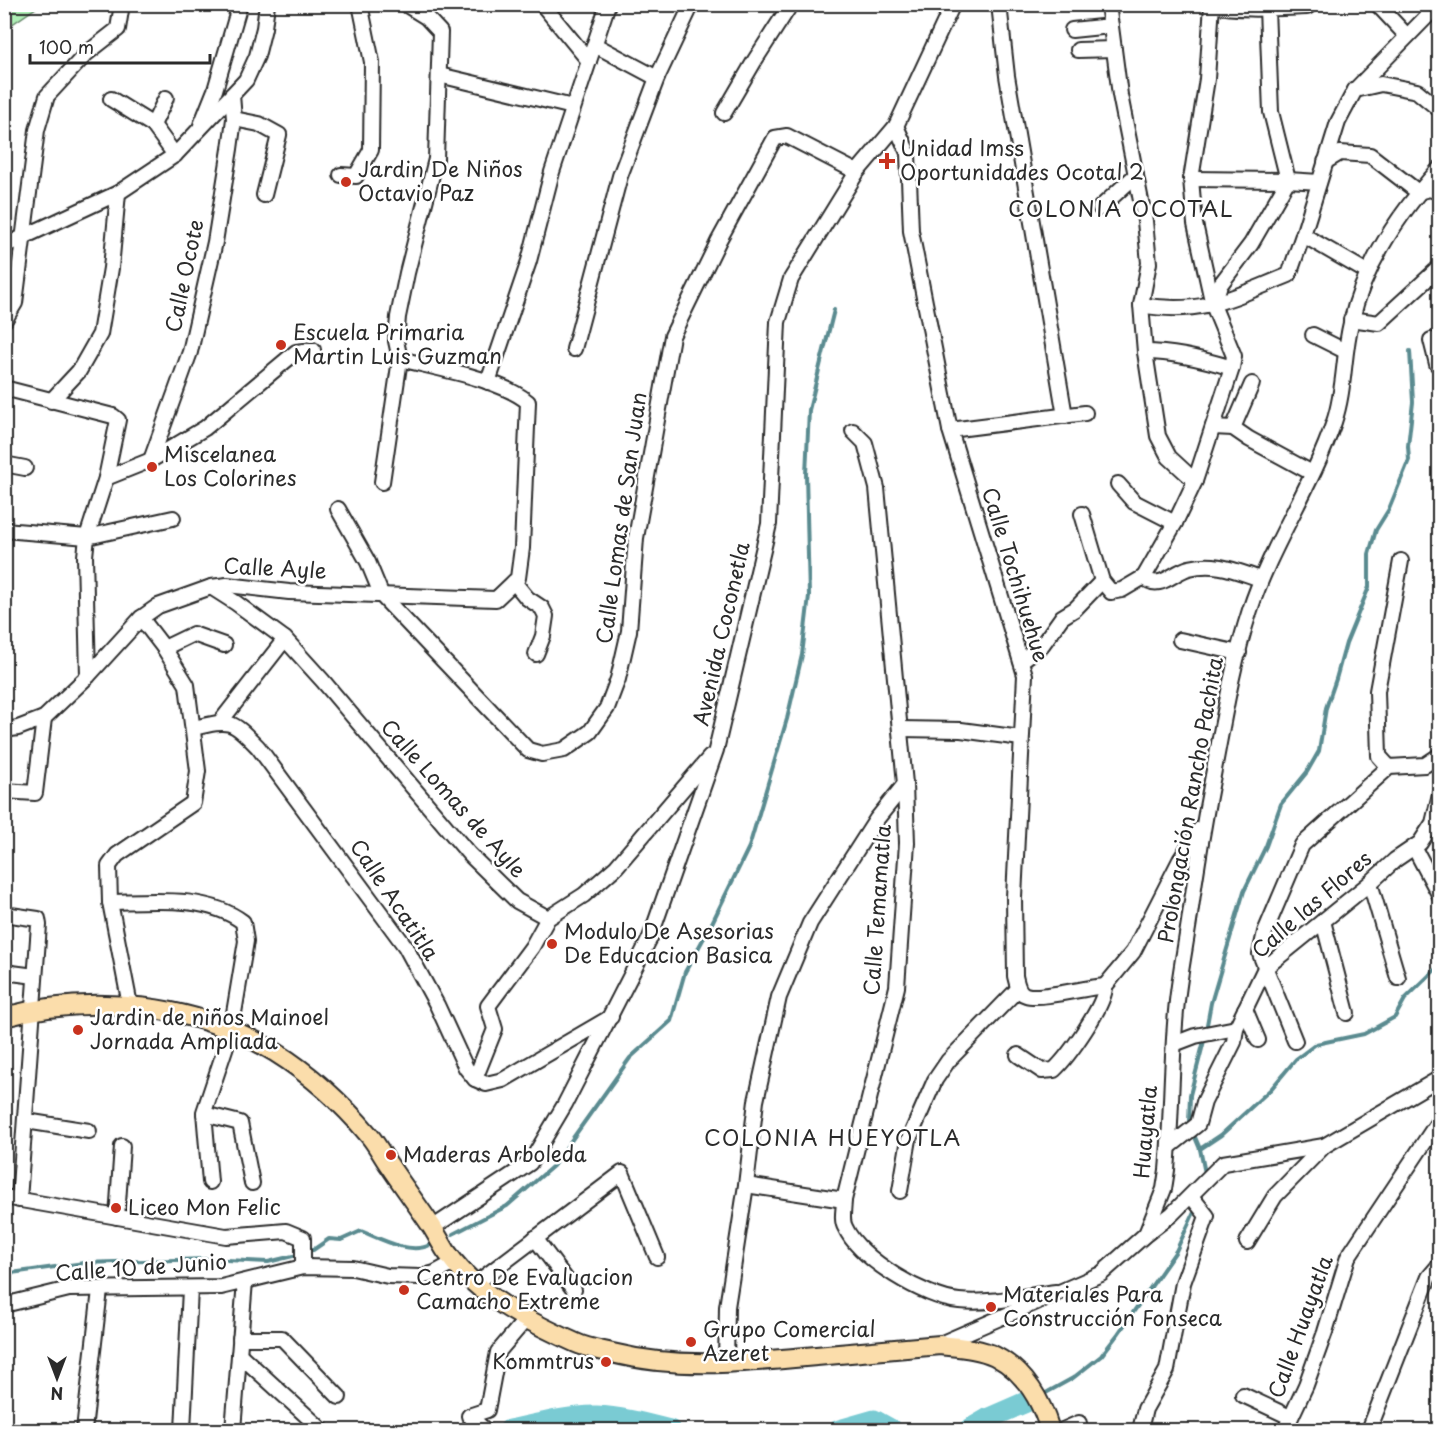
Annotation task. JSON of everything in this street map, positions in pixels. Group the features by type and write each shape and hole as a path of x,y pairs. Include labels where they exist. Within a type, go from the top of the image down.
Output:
{"main road":[{"path":"4,1017 32,1009 130,1005 202,1020 274,1052 312,1078 369,1135 445,1250 476,1284 498,1302 526,1319 579,1344 627,1357 678,1363 726,1364 939,1345 994,1356 1016,1372 1029,1384 1050,1431"}],"street":[{"path":"4,321 15,303 38,130 47,96 86,54 118,29 122,4"},
{"path":"197,133 215,90 240,4"},
{"path":"4,246 118,193 175,155 246,80 257,56 267,4"},
{"path":"341,174 356,177 371,150 372,62 360,4"},
{"path":"382,482 400,359 396,341 398,317 436,159 440,32 426,17 405,4"},
{"path":"542,4 551,18 589,61"},
{"path":"488,382 529,261 552,171 608,4"},
{"path":"574,349 620,176 657,78 692,4"},
{"path":"724,113 791,4"},
{"name":"Avenida Coconetla","path":"432,1228 530,1163 566,1104 650,938 716,750 769,524 778,322 791,279 857,171 896,126 953,4"},
{"path":"999,4 1007,76 1065,416"},
{"path":"1108,4 1120,95 1145,221 1149,263 1141,305 1145,352 1158,436 1169,457 1195,481"},
{"path":"1082,514 1102,581 1112,592 1122,591 1144,577 1195,481 1232,368 1234,356 1213,305 1195,224 1191,179 1207,79 1212,5 1227,8 1268,8 1307,7 1311,4"},
{"path":"1377,4 1407,36"},
{"path":"1141,305 1175,309 1213,305 1289,275 1338,122 1355,90 1439,4"},
{"path":"1213,305 1220,285 1251,244 1288,180 1271,112 1268,8"},
{"path":"1072,30 1112,26"},
{"path":"595,45 657,78"},
{"path":"1078,50 1114,49"},
{"path":"439,75 573,107"},
{"path":"1355,90 1381,84 1417,91 1440,110"},
{"name":"Calle Ocote","path":"151,460 190,352 215,242 234,119 232,95"},
{"path":"153,125 166,98"},
{"path":"111,99 153,125 175,155"},
{"path":"234,119 259,124 279,135 264,195"},
{"name":"Calle Tochihuehue","path":"896,126 908,153 911,231 950,430 1025,675 1014,897 1015,976 1018,989"},
{"name":"Calle Lomas de San Juan","path":"382,596 528,750 542,754 564,750 590,732 607,708 618,679 629,631 636,538 672,336 719,240 775,138 787,135 857,171"},
{"path":"1325,162 1340,153 1370,154 1418,192 1430,189 1440,193"},
{"name":"Prolongación Rancho Pachita","path":"1174,1038 1177,1000 1204,822 1226,709 1249,612 1261,579 1334,423 1340,402 1351,319 1367,272 1418,192 1440,168"},
{"path":"1100,208 1136,176"},
{"path":"1191,179 1288,180 1318,183"},
{"path":"51,401 79,371 100,334 111,268 118,193"},
{"path":"1303,235 1367,272"},
{"path":"1351,319 1379,323 1440,267"},
{"path":"1423,281 1440,275"},
{"path":"1313,335 1345,351"},
{"path":"1431,340 1437,364 1440,365"},
{"path":"106,478 151,460 205,428 296,352 313,350"},
{"path":"1145,352 1162,352 1203,359 1232,368"},
{"path":"400,359 488,382 519,394 528,402 522,548 518,579 514,582 526,598 542,608 546,616 543,636 536,654"},
{"path":"1233,428 1252,384"},
{"path":"4,388 113,416 118,420 106,478 87,537 85,556 88,676"},
{"path":"950,430 1084,413"},
{"path":"1213,427 1233,428 1312,473"},
{"name":"Calle Temamatla","path":"853,431 865,442 877,488 905,784 907,843 897,987 844,1200 843,1225 852,1239 890,1272 921,1290 958,1301 988,1302 1056,1292"},
{"path":"4,464 25,468"},
{"path":"1118,484 1134,502 1175,522"},
{"path":"338,509 368,562 382,596"},
{"path":"4,530 87,537 173,518"},
{"path":"1389,767 1379,756 1377,691 1401,561"},
{"path":"1144,577 1150,583 1159,584 1182,570 1204,564 1231,569 1261,579"},
{"path":"1022,661 1042,645 1062,617 1075,609 1102,581"},
{"name":"Calle Ayle","path":"4,730 18,728 44,718 88,676 141,618 158,606 211,587 227,585 289,592 496,599 514,582"},
{"name":"Calle Lomas de Ayle","path":"211,587 285,639 469,854 517,901 548,918"},
{"path":"130,1005 110,902 109,866 117,855 193,802 198,771 187,685 164,648 141,618"},
{"path":"164,648 193,634 224,645"},
{"path":"194,728 221,721 285,639"},
{"path":"1180,640 1239,653"},
{"path":"4,791 35,793 44,718"},
{"name":"Calle Acatitla","path":"221,721 231,723 240,729 258,747 405,946 437,1005 466,1068 475,1079"},
{"path":"900,729 961,730 1021,738"},
{"path":"611,1017 503,1080 486,1084 475,1079 495,1029 488,1006 532,947 548,918 584,895 616,867 716,750"},
{"path":"1295,1041 1260,954 1265,932 1302,845 1389,767 1425,765 1440,755"},
{"path":"726,1364 727,1307 746,1185 756,1101 778,997 810,924 876,820 905,784"},
{"name":"Calle las Flores","path":"1169,1147 1198,1124 1204,1102 1234,1042 1236,1028 1265,968 1395,860 1434,834 1433,823 1440,794"},
{"path":"900,1191 909,1139 935,1080 948,1061 1018,989 1026,995 1044,995 1105,986 1133,952 1180,860 1204,822"},
{"path":"1414,847 1440,896"},
{"path":"1370,883 1398,978"},
{"path":"110,902 195,904 218,908 243,922 246,941 231,1031 204,1114 210,1182"},
{"path":"4,914 38,919 39,926 19,1200"},
{"path":"1323,921 1347,1013"},
{"path":"4,972 35,976"},
{"path":"1017,1055 1042,1071 1054,1070 1064,1061 1087,1026 1106,993 1105,986"},
{"path":"1245,1009 1258,1040"},
{"path":"1174,1038 1236,1028"},
{"name":"Huayatla","path":"1146,1234 1164,1189 1169,1147 1174,1038"},
{"path":"1247,1242 1275,1196 1324,1146 1440,1078"},
{"path":"204,1114 240,1123 252,1183"},
{"name":"Calle Huayatla","path":"1285,1431 1306,1385 1348,1257 1440,1119"},
{"path":"26,1121 89,1131"},
{"path":"117,1216 122,1146"},
{"path":"939,1345 1101,1274 1191,1196 1223,1163 1324,1146"},
{"path":"476,1284 622,1173 657,1257"},
{"path":"746,1185 844,1200"},
{"path":"1140,1431 1145,1409 1167,1370 1183,1283 1207,1216 1191,1196"},
{"path":"4,1197 226,1236 286,1231 303,1238 303,1267"},
{"path":"535,1238 574,1290"},
{"name":"Calle 10 de Junio","path":"4,1305 69,1290 221,1287 303,1267 353,1268 388,1276 421,1277 435,1273 455,1262"},
{"path":"1369,1431 1429,1276 1440,1264"},
{"path":"233,1431 245,1281"},
{"path":"183,1431 190,1289"},
{"path":"84,1431 100,1290"},
{"path":"485,1431 471,1418 487,1410 498,1352 526,1319"},
{"path":"240,1338 282,1338 339,1397"},
{"path":"239,1354 322,1431"},
{"path":"1243,1395 1290,1417"},
{"path":"1063,1431 1079,1423"}],"green space":[{"path":"5,4 40,4 40,5 5,29"}],"waterway":[{"path":"453,1234 507,1206 553,1166 630,1058 671,1021 685,972 749,847 787,719 802,655 809,596 806,474 809,410 834,310"},
{"path":"1206,1030 1211,1003 1244,891 1266,846 1281,804 1307,772 1319,751 1326,708 1346,643 1369,587 1369,554 1376,530 1389,509 1409,460 1408,446 1413,402 1410,351"},
{"path":"1205,1173 1200,1149 1221,1135 1271,1089 1296,1059 1316,1044 1364,1034 1395,1017 1405,999 1440,965"},
{"path":"1200,1149 1189,1123 1190,1095 1205,1037"},
{"path":"1044,1394 1073,1378 1101,1356 1176,1251 1196,1208"},
{"path":"313,1250 329,1239 341,1240 361,1231 404,1247 422,1248 430,1245"},
{"path":"4,1274 84,1263 206,1259 268,1262 293,1256"},
{"path":"968,1430 1026,1402"},
{"path":"509,1430 587,1416 624,1419 670,1430"},
{"path":"839,1430 874,1420 892,1430"}],"place":[{"name":"Unidad Imss Oportunidades Ocotal 2","path":"887,161"},
{"name":"Jardin De Niños Octavio Paz","path":"346,182"},
{"name":"Escuela Primaria Martin Luis Guzman","path":"281,345"},
{"name":"Miscelanea Los Colorines","path":"152,467"},
{"name":"Modulo De Asesorias De Educacion Basica","path":"552,944"},
{"name":"Jardin de niños Mainoel Jornada Ampliada","path":"78,1030"},
{"name":"Maderas Arboleda","path":"391,1155"},
{"name":"Liceo Mon Felic","path":"116,1208"},
{"name":"Centro De Evaluacion Camacho Extreme","path":"404,1290"},
{"name":"Materiales Para Construcción Fonseca","path":"991,1307"},
{"name":"Grupo Comercial Azeret","path":"691,1342"},
{"name":"Kommtrus","path":"606,1362"}],"district":[{"name":"COLONIA OCOTAL","path":"1121,209"},
{"name":"COLONIA HUEYOTLA","path":"833,1138"}]}
